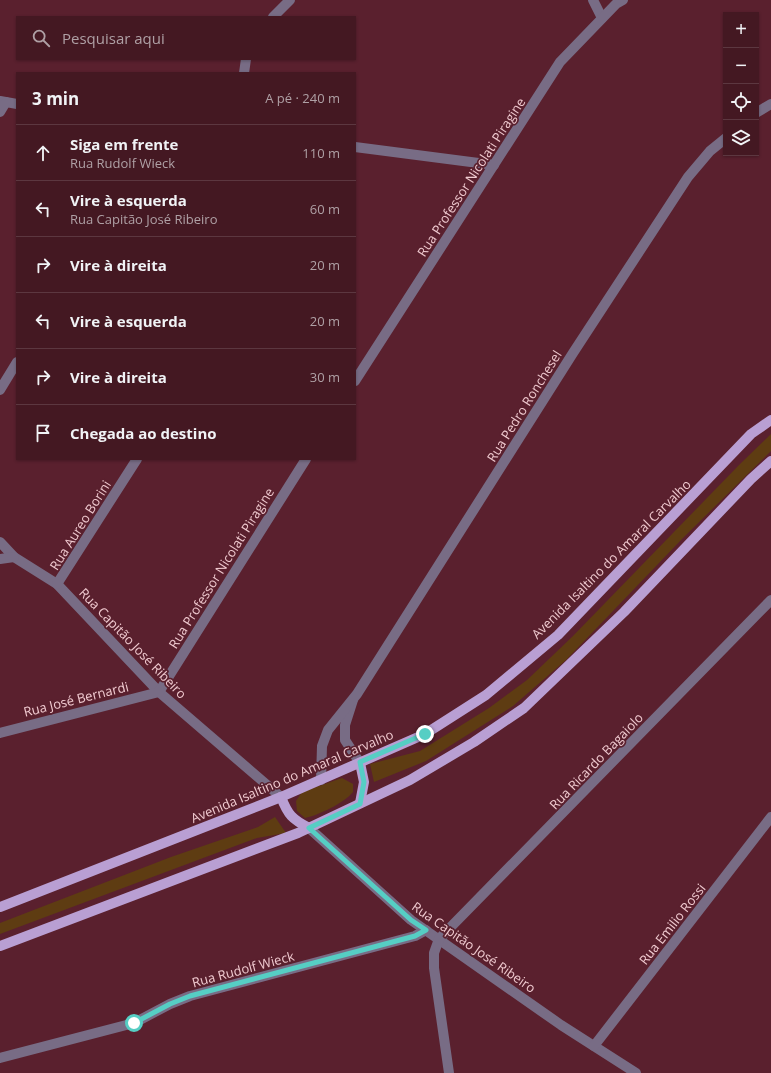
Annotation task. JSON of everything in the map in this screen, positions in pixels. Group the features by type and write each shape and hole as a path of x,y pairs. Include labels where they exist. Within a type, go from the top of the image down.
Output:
{"main road":[{"name":"Avenida Isaltino do Amaral Carvalho","path":"0,908 281,797 425,734 486,694 558,635 751,434 771,420"},
{"path":"0,946 309,828 422,772 474,742 524,708 624,612 751,479 771,461"},
{"path":"360,762 364,782 360,804"},
{"path":"281,797 286,811 294,820 309,828"}],"street":[{"path":"274,16 290,0"},
{"path":"593,0 602,18"},
{"name":"Rua Professor Nicolati Piragine","path":"356,379 560,62 616,4 623,0"},
{"path":"244,72 246,60"},
{"path":"0,112 3,102 16,104"},
{"path":"759,110 771,104"},
{"name":"Rua Pedro Ronchesel","path":"320,780 322,746 328,730 343,709 354,697 577,347 688,177 710,151 723,140"},
{"path":"356,147 494,165"},
{"path":"0,390 16,364"},
{"name":"Rua Aureo Borini","path":"57,584 136,460"},
{"name":"Rua Professor Nicolati Piragine","path":"159,692 305,460"},
{"name":"Rua Capitão José Ribeiro","path":"0,542 14,557 57,584 159,692 281,797"},
{"path":"0,559 14,557"},
{"name":"Rua Ricardo Bagaiolo","path":"439,939 771,600"},
{"name":"Rua José Bernardi","path":"0,732 159,692"},
{"name":"Rua Pedro Ronchesel","path":"354,697 345,725 345,740 360,762"},
{"name":"Rua Emilio Rossi","path":"594,1046 771,817"},
{"name":"Rua Capitão José Ribeiro","path":"309,828 411,920 561,1025 636,1073"},
{"name":"Rua Rudolf Wieck","path":"0,1058 134,1023 170,1004 190,996 415,936 426,930"},
{"path":"439,939 434,953 434,968 449,1073"}],"shaded area":[{"path":"771,434 771,451 682,539 566,660 513,706 426,761 374,782 370,764 420,751 489,708 527,680 573,636"},
{"path":"342,778 353,784 353,792 344,800 324,811 305,818 297,811 296,801 302,792"},
{"path":"275,817 286,833 257,838 0,934 0,923 171,857 258,827"}],"route":[{"path":"134,1023 170,1004 190,996 415,936 426,930 411,920 309,828 360,804 364,782 360,762 425,734"}]}
